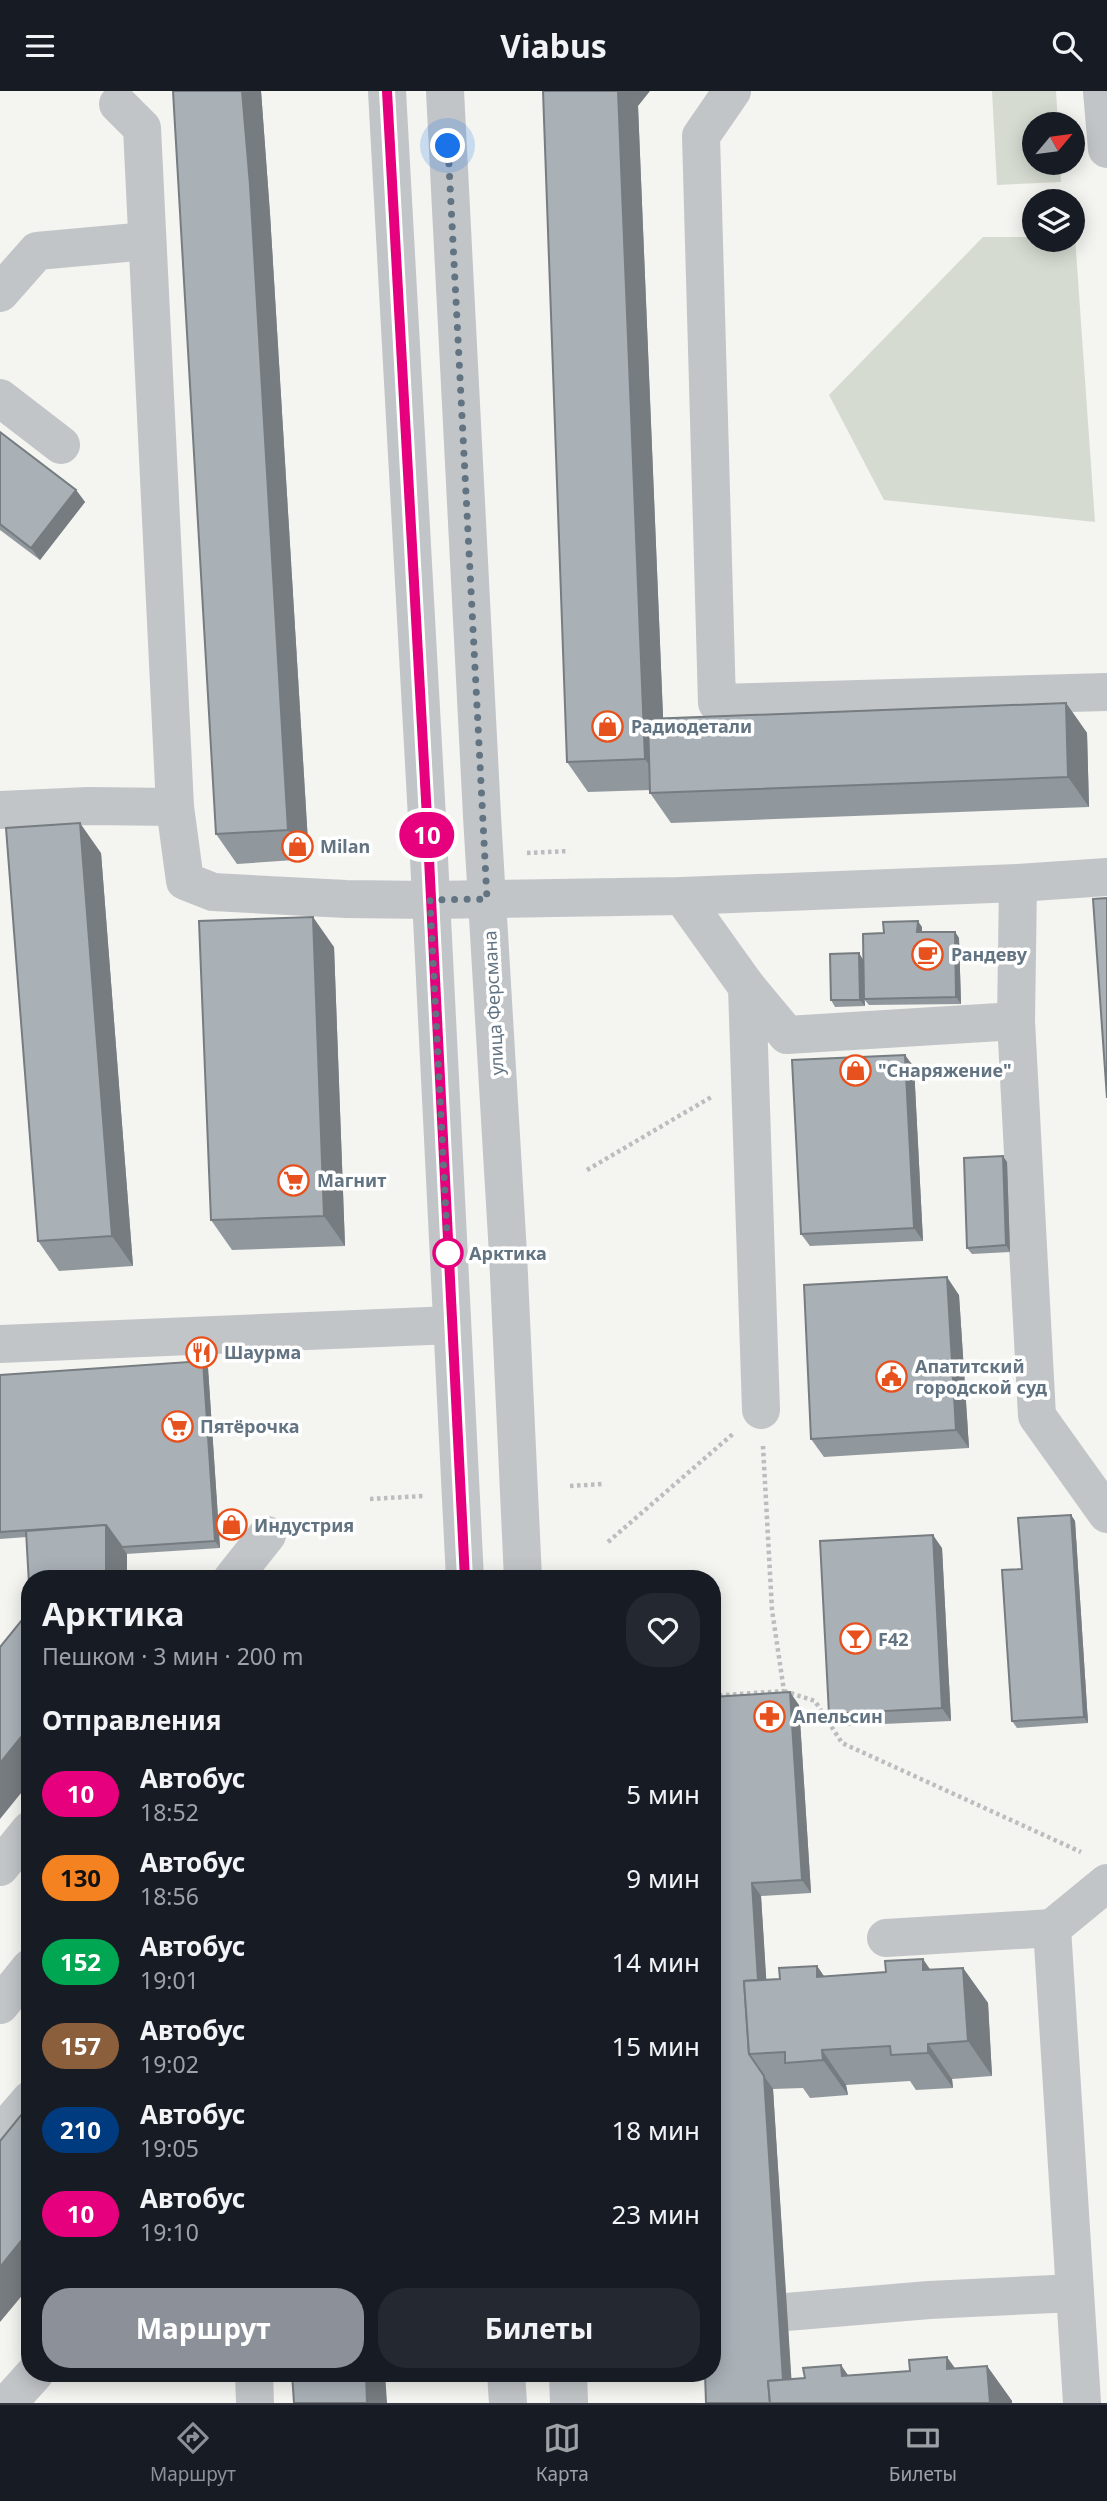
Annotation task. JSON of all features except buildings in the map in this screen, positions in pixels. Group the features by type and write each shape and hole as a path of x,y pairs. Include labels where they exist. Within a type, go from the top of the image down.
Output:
{"street":[{"path":"387,91 465,1570"},
{"name":"улица Ферсмана","path":"445,91 523,1570"},
{"path":"732,91 701,135 717,703 1107,692"},
{"path":"1102,91 1107,149"},
{"path":"121,95 142,128 175,807 185,881 213,892 430,900 682,897 1107,877"},
{"path":"0,293 37,251 148,241"},
{"path":"0,398 61,445"},
{"path":"0,810 88,806 175,807"},
{"path":"1018,883 1016,1021 1037,1416 1107,1514"},
{"path":"682,897 747,987 786,1035 1016,1021"},
{"path":"747,987 761,1410"},
{"path":"0,1344 452,1325"},
{"path":"239,1570 267,1535"},
{"path":"0,1867 21,1841"},
{"path":"886,1938 1052,1927 1107,1883"},
{"path":"1052,1927 1082,2403"},
{"path":"0,2005 21,1979"},
{"path":"0,2136 21,2111"},
{"path":"786,2312 929,2300 1075,2293"},
{"path":"8,2403 27,2382"},
{"path":"254,2382 255,2403"},
{"path":"507,2382 508,2403"},
{"path":"568,2382 569,2403"}],"path":[{"path":"527,853 569,851"},
{"path":"587,1170 750,1074"},
{"path":"608,1542 761,1410"},
{"path":"761,1410 772,1610 784,1691"},
{"path":"570,1486 602,1484"},
{"path":"370,1499 423,1496"},
{"path":"721,1695 784,1691 815,1701 842,1743 1082,1852"}],"shaded area":[{"path":"992,91 1056,91 1057,112 1022,112 1022,175 1061,175 1061,182 997,185"},
{"path":"983,237 1022,237 1022,252 1076,252 1095,522 884,500 829,395"}],"bus line":[{"name":"10","path":"387,91 464,1570"}],"place":[{"name":"Радиодетали","path":"608,726"},
{"name":"Milan","path":"297,846"},
{"name":"Рандеву","path":"928,954"},
{"name":"\"Снаряжение\"","path":"855,1070"},
{"name":"Магнит","path":"294,1180"},
{"name":"Арктика","path":"448,1253"},
{"name":"Шаурма","path":"201,1352"},
{"name":"Апатитский городской суд","path":"892,1376"},
{"name":"Пятёрочка","path":"177,1426"},
{"name":"Индустрия","path":"231,1525"},
{"name":"F42","path":"855,1639"},
{"name":"Апельсин","path":"770,1716"}],"route":[{"path":"448,146 487,899 430,900 448,1253"}]}
